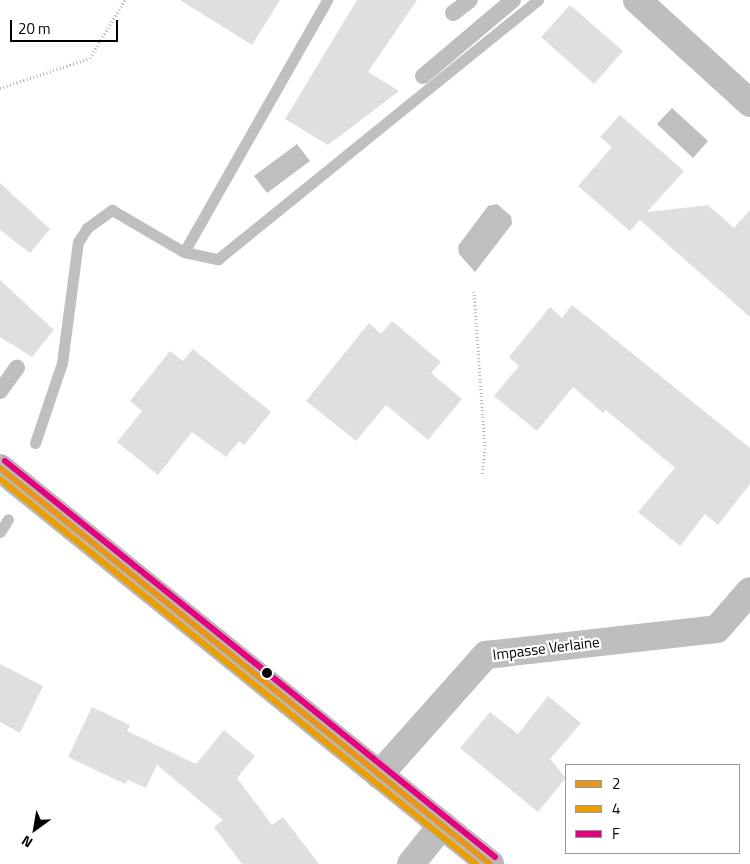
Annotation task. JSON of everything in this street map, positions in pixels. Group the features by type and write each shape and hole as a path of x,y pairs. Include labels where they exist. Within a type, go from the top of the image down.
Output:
{"main road":[{"path":"0,468 490,864"}],"street":[{"path":"637,0 750,104"},
{"name":"Impasse Verlaine","path":"379,775 486,655 717,628 750,592"},
{"path":"411,864 442,825"}],"lane":[{"path":"453,13 470,0"},
{"path":"424,76 513,0"},
{"path":"0,391 17,368"}],"path":[{"path":"0,88 90,58 124,0"},
{"path":"474,291 485,448 482,475"}],"shaded area":[{"path":"672,108 708,141 693,158 657,124"},
{"path":"297,144 310,161 267,193 254,176"},
{"path":"497,204 511,216 512,224 475,272 459,254 458,246 488,206"}],"building":[{"path":"180,0 280,0 252,45"},
{"path":"357,0 417,0 368,72 399,91 328,145 285,119"},
{"path":"570,5 623,51 594,84 541,37"},
{"path":"620,115 684,171 647,212 708,205 734,228 750,210 750,317 640,220 630,231 578,186 612,147 600,137"},
{"path":"0,183 50,229 30,253 0,230"},
{"path":"0,280 54,330 32,357 0,337"},
{"path":"572,305 750,448 750,484 718,525 705,514 680,546 638,512 675,468 606,410 603,413 573,387 537,431 494,396 519,366 509,357 550,307 562,318"},
{"path":"392,321 441,362 431,373 462,399 428,440 386,405 356,441 306,401 369,323 381,334"},
{"path":"193,349 271,412 244,445 239,441 226,457 192,432 158,475 117,442 142,411 130,401 170,351 183,361"},
{"path":"0,664 43,686 20,733 0,722"},
{"path":"548,696 581,723 550,759 565,779 538,812 460,748 490,712 518,734"},
{"path":"92,707 130,725 127,731 196,764 224,730 255,756 237,778 272,825 283,817 319,864 242,864 214,827 223,820 157,765 146,788 128,780 125,784 68,757"}],"waterway":[{"path":"184,252 327,0"},
{"path":"35,443 62,363 78,242 87,228 112,210 184,252 218,259 538,0"},
{"path":"0,532 8,519"}],"transit line":[{"name":"F","path":"5,461 495,857"},
{"name":"2","path":"0,468 490,864"},
{"name":"4","path":"0,479 476,864"}]}
